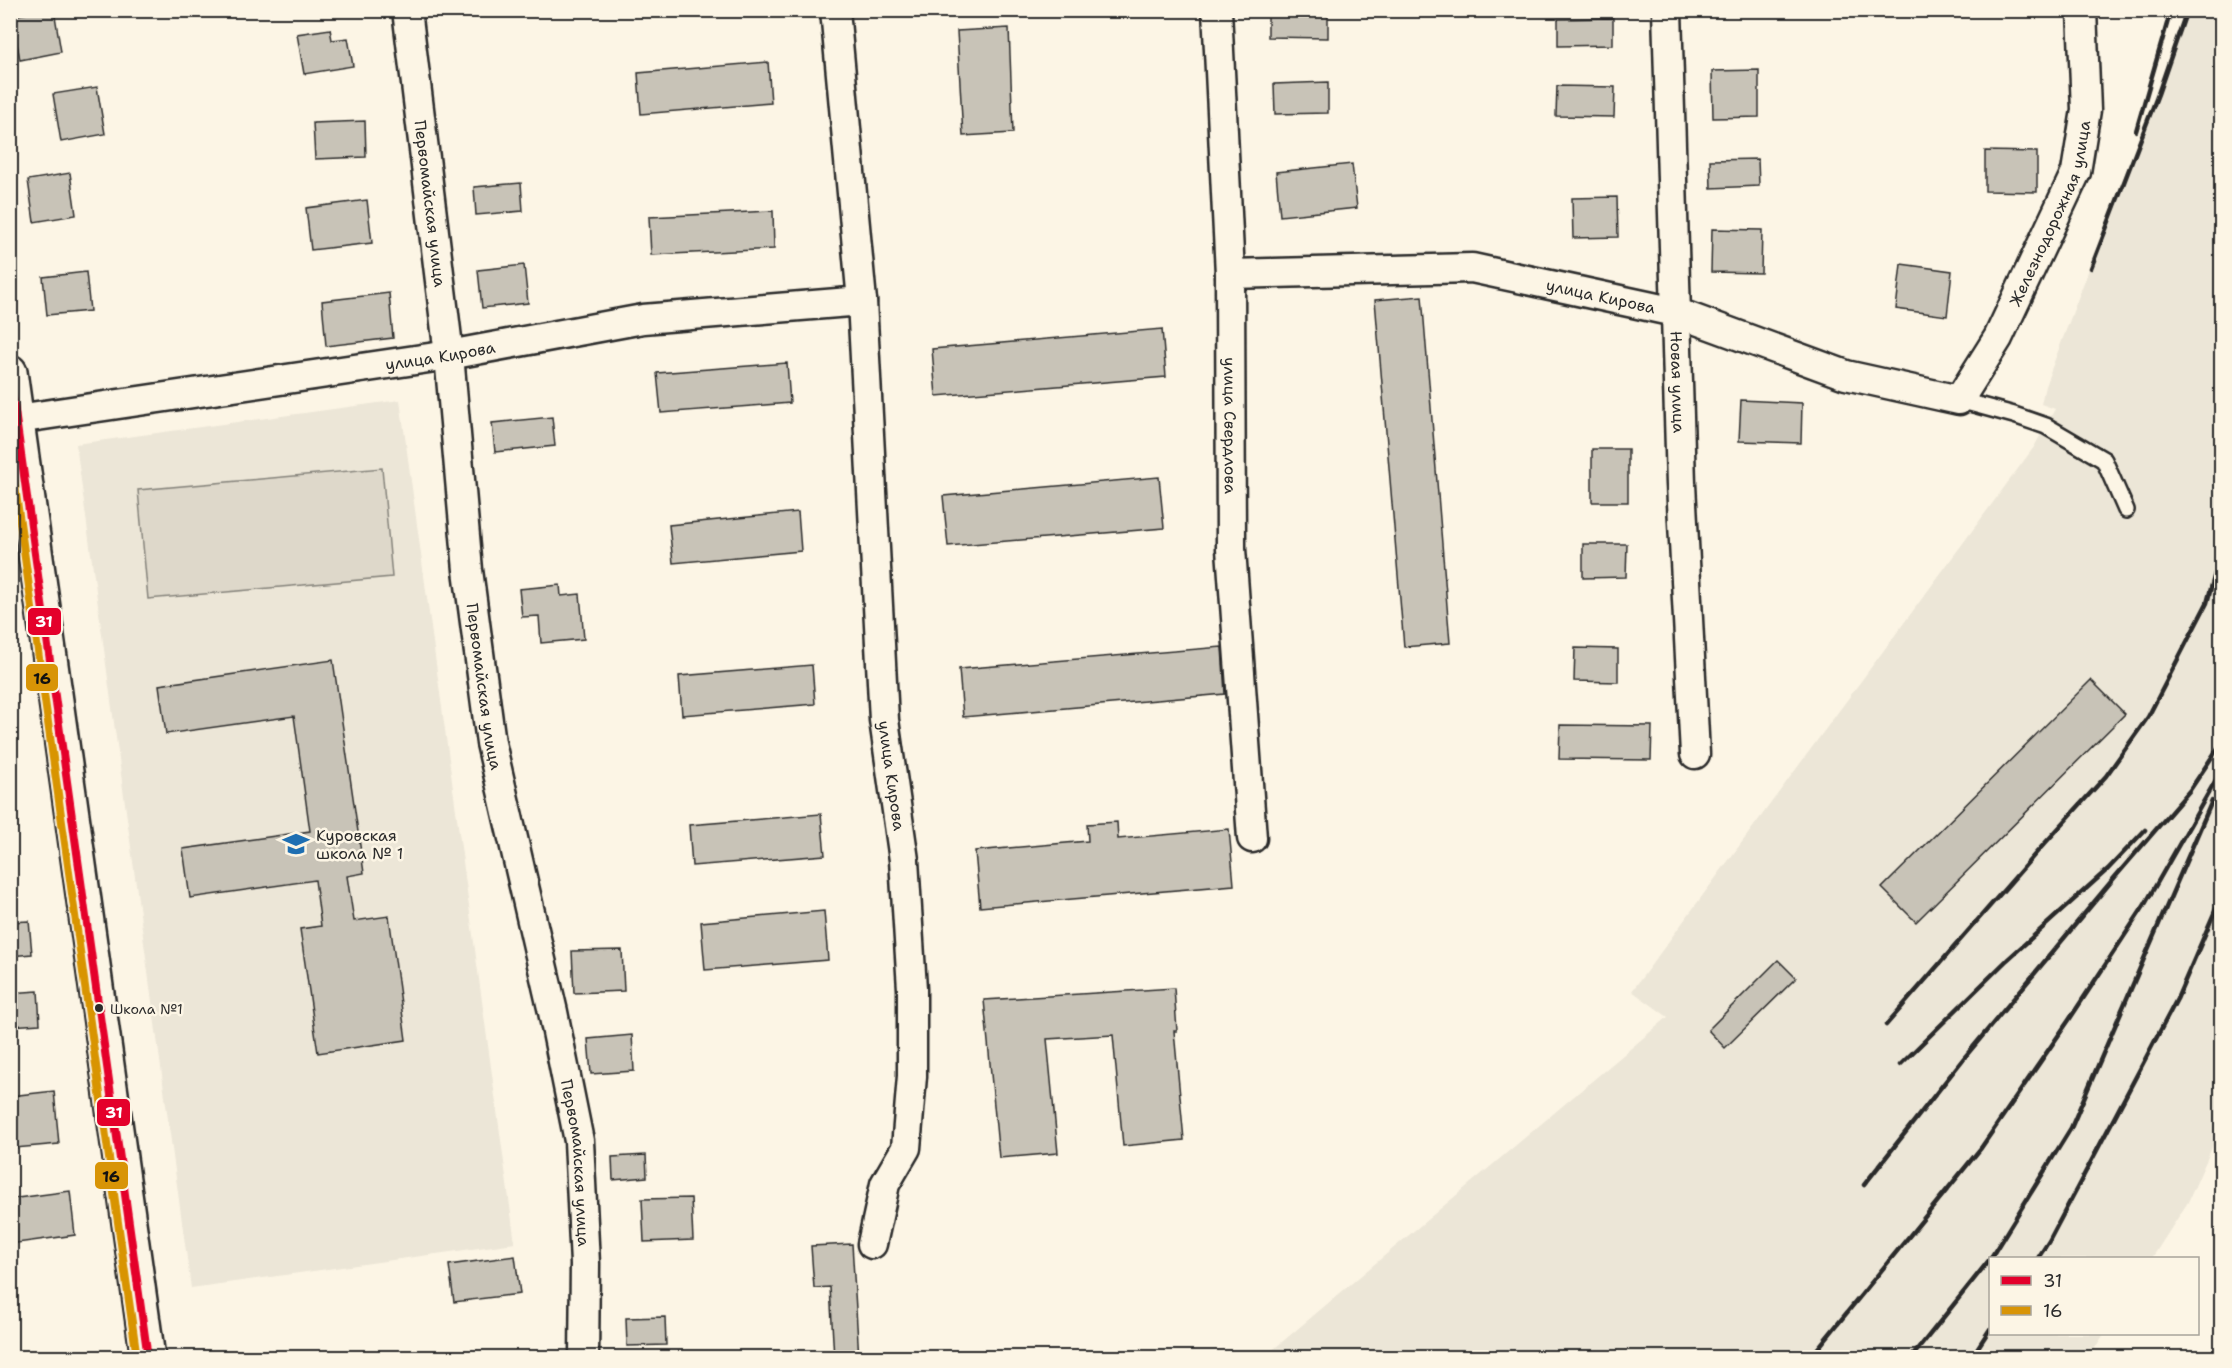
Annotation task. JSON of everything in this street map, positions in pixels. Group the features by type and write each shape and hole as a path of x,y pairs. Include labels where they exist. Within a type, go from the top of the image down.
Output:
{"street":[{"name":"Первомайская улица","path":"406,10 449,356 468,570 491,743 553,1012 579,1141 585,1264 584,1358"},
{"name":"улица Кирова","path":"835,10 862,301 884,720 904,860 912,989 912,1076 906,1148 885,1184 872,1244"},
{"name":"улица Свердлова","path":"1217,10 1230,274 1232,549 1252,838"},
{"name":"Новая улица","path":"1667,10 1674,170 1675,312 1695,754"},
{"name":"Железнодорожная улица","path":"1959,400 1998,338 2076,172 2086,110 2082,10"},
{"name":"улица Кирова","path":"1230,274 1472,268 1675,312 1846,375 1959,400"},
{"name":"улица Кирова","path":"17,419 449,356 643,319 862,301"},
{"path":"10,372 148,1358"}],"lane":[{"path":"1959,400 2046,426 2104,460 2126,510"}],"shaded area":[{"path":"2186,11 2221,11 2221,1127 2188,1202 2153,1257 1989,1257 1989,1335 2103,1335 2089,1357 1263,1358 1668,1017 1632,991 2034,447 2055,409 2041,404 2045,386"},
{"name":"Куровская школа № 1","path":"400,400 515,1243 191,1288 76,444"},
{"path":"382,468 392,577 148,599 138,490"}],"building":[{"path":"54,10 61,52 20,60 12,16"},
{"path":"1268,11 1328,12 1328,38 1268,37"},
{"path":"1613,18 1613,45 1558,46 1558,19"},
{"path":"1009,28 1013,133 963,136 957,31"},
{"path":"330,29 332,40 348,38 353,66 304,74 297,34"},
{"path":"768,62 771,103 641,114 638,73"},
{"path":"1759,70 1759,117 1713,118 1712,71"},
{"path":"1328,82 1328,113 1275,114 1274,84"},
{"path":"1557,86 1615,87 1614,117 1556,116"},
{"path":"97,87 105,134 61,142 53,94"},
{"path":"365,121 366,157 315,159 313,123"},
{"path":"1985,151 2037,152 2037,192 1985,191"},
{"path":"1758,159 1759,186 1711,188 1710,160"},
{"path":"1352,164 1357,208 1280,216 1276,172"},
{"path":"70,173 76,215 34,222 28,180"},
{"path":"521,183 523,211 476,215 474,187"},
{"path":"1617,197 1618,237 1573,238 1572,198"},
{"path":"367,200 372,243 311,250 306,208"},
{"path":"773,211 774,249 651,255 649,217"},
{"path":"1712,229 1762,230 1761,273 1711,272"},
{"path":"1901,264 1952,271 1947,316 1896,309"},
{"path":"524,265 528,303 482,308 478,270"},
{"path":"86,272 90,311 47,315 43,277"},
{"path":"389,293 393,338 326,346 322,301"},
{"path":"1422,296 1450,643 1404,647 1375,300"},
{"path":"1162,329 1166,377 936,396 932,349"},
{"path":"787,363 790,403 661,413 657,373"},
{"path":"1741,400 1802,403 1801,443 1739,441"},
{"path":"552,417 555,446 495,452 492,423"},
{"path":"1592,449 1628,449 1628,502 1592,502"},
{"path":"1159,477 1164,528 948,546 943,496"},
{"path":"798,512 801,551 673,563 669,525"},
{"path":"1583,544 1627,544 1626,577 1583,578"},
{"path":"560,585 561,596 580,594 584,639 541,643 539,616 522,617 519,589"},
{"path":"1222,647 1225,694 963,717 959,669"},
{"path":"1575,648 1618,649 1618,682 1574,681"},
{"path":"333,660 364,873 347,876 354,921 389,916 406,1040 318,1053 300,929 321,926 315,880 190,898 183,849 310,831 294,716 166,734 159,685"},
{"path":"812,665 815,704 682,715 679,676"},
{"path":"2091,680 2125,714 1916,922 1882,888"},
{"path":"1560,725 1652,726 1651,760 1559,759"},
{"path":"821,814 825,855 692,866 689,825"},
{"path":"1117,822 1118,839 1229,829 1234,885 980,907 975,851 1088,841 1087,824"},
{"path":"824,911 828,960 705,970 701,922"},
{"path":"29,921 32,954 10,956 10,922"},
{"path":"622,950 624,991 574,993 572,951"},
{"path":"1778,960 1796,978 1725,1048 1708,1030"},
{"path":"1174,988 1177,1031 1174,1031 1184,1140 1123,1146 1113,1035 1047,1039 1058,1153 999,1158 984,1000"},
{"path":"38,991 40,1024 10,1026 10,993"},
{"path":"632,1035 634,1071 591,1074 588,1039"},
{"path":"54,1091 59,1144 15,1148 10,1096"},
{"path":"646,1155 647,1177 613,1180 612,1157"},
{"path":"70,1191 75,1235 10,1244 10,1199"},
{"path":"691,1198 693,1240 644,1242 642,1199"},
{"path":"852,1244 859,1358 834,1358 830,1287 814,1288 811,1246"},
{"path":"515,1256 520,1294 454,1302 449,1265"},
{"path":"665,1317 666,1345 627,1346 626,1318"}],"railway":[{"path":"2136,131 2171,10"},
{"path":"2091,268 2158,94 2187,10"},
{"path":"1886,1025 2106,776 2148,717 2207,603 2222,547"},
{"path":"1864,1185 1964,1058 2190,790 2222,742"},
{"path":"1810,1358 1981,1148 2144,906 2222,769"},
{"path":"1991,1257 2071,1128 2212,801"},
{"path":"1900,1065 2007,960 2108,869 2145,830"},
{"path":"2039,1257 2177,999 2222,895"},
{"path":"1911,1358 1989,1260"},
{"path":"1971,1358 1989,1331"}],"transit line":[{"name":"31","path":"10,376 148,1358"},
{"name":"16","path":"10,451 137,1358"}],"place":[{"name":"Куровская школа № 1","path":"296,844"},
{"name":"Школа №1","path":"99,1008"}]}
